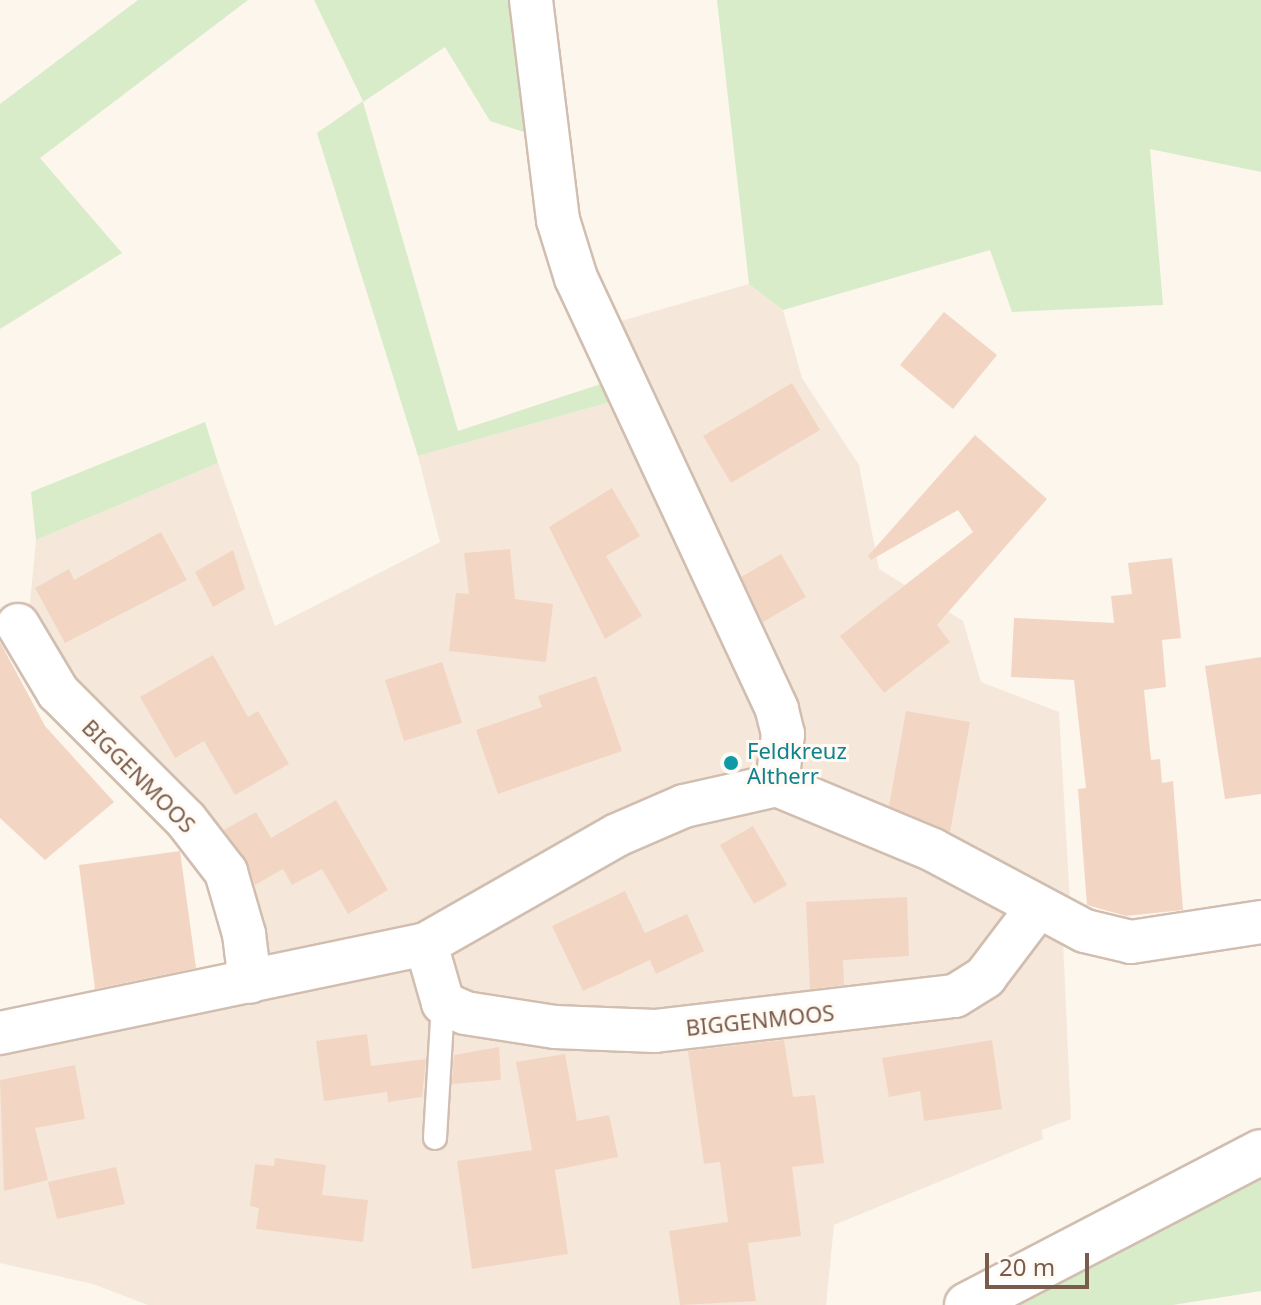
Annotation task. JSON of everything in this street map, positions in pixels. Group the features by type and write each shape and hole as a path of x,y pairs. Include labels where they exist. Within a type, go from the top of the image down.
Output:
{"main road":[{"path":"967,1305 1261,1152"}],"street":[{"path":"531,0 558,220 576,278 777,710 783,734 777,785"},
{"name":"BIGGENMOOS","path":"18,625 58,692 186,820 226,872 244,934 250,982"},
{"path":"0,1033 426,944 617,835 684,806 777,785 933,850 1085,931 1131,942 1261,922"},
{"name":"BIGGENMOOS","path":"443,1003 465,1013 555,1027 655,1031 924,1003 955,996 985,977 1038,907"},
{"path":"426,944 443,1003"}],"lane":[{"path":"435,1138 443,1003"}],"shaded area":[{"path":"749,284 783,310 802,378 859,465 879,569 963,621 981,682 1059,712 1071,920 1063,941 1071,1119 1042,1130 1043,1139 834,1225 826,1305 148,1305 93,1284 0,1263 0,1029 248,977 231,879 26,644 36,540 218,463 275,626 440,542 418,456 621,399 607,325"}],"green space":[{"path":"138,0 248,0 40,158 122,253 0,329 0,104"},
{"path":"314,0 521,0 536,136 490,121 445,47 363,102 458,431 613,380 621,399 418,456 317,133 363,101"},
{"path":"717,0 1261,0 1261,172 1150,149 1163,305 1012,312 990,250 783,310 749,284"},
{"path":"205,422 218,463 36,540 31,492"},
{"path":"1261,1170 1261,1291 1173,1305 1005,1305"}],"building":[{"path":"944,312 997,355 953,409 900,365"},
{"path":"792,383 820,430 731,483 703,436"},
{"path":"975,435 1047,499 937,625 950,642 884,693 840,636 973,532 958,510 871,560 868,556"},
{"path":"612,488 640,536 606,556 642,616 605,639 549,527"},
{"path":"161,532 187,580 65,643 35,588 69,569 74,580"},
{"path":"510,549 515,599 553,604 546,662 449,651 456,593 469,594 464,553"},
{"path":"233,550 245,589 213,607 195,572"},
{"path":"781,554 806,597 763,622 741,577"},
{"path":"1172,558 1181,638 1162,640 1166,687 1144,690 1151,760 1160,759 1162,783 1173,781 1183,910 1126,916 1087,905 1078,789 1086,788 1074,680 1011,677 1014,618 1114,623 1111,596 1132,594 1128,563"},
{"path":"0,642 45,726 114,802 45,860 0,818"},
{"path":"213,655 248,717 258,711 289,764 235,795 204,741 175,758 140,697"},
{"path":"1261,657 1261,794 1225,799 1205,666"},
{"path":"442,662 462,723 404,741 385,680"},
{"path":"596,676 622,751 498,794 476,730 542,707 538,696"},
{"path":"906,711 970,722 950,832 889,806"},
{"path":"336,800 388,890 348,914 322,869 292,885 283,869 255,885 245,858 224,830 256,812 271,838"},
{"path":"753,826 787,885 754,904 720,845"},
{"path":"180,851 196,968 95,989 79,865"},
{"path":"625,891 645,933 687,914 704,951 656,974 650,960 583,991 552,926"},
{"path":"907,897 909,956 843,960 844,985 810,989 806,902"},
{"path":"367,1034 371,1066 426,1059 422,1097 388,1102 387,1092 324,1101 316,1041"},
{"path":"784,1040 793,1097 815,1095 824,1163 792,1167 801,1236 748,1243 756,1301 680,1305 669,1231 728,1222 720,1162 704,1164 688,1051"},
{"path":"992,1040 1002,1109 924,1121 920,1091 889,1097 882,1058"},
{"path":"499,1047 501,1080 452,1084 454,1055"},
{"path":"565,1054 577,1121 609,1115 618,1157 555,1170 568,1254 472,1269 457,1161 532,1150 516,1062"},
{"path":"75,1065 85,1119 35,1128 48,1180 4,1191 0,1080"},
{"path":"275,1158 326,1165 322,1195 368,1200 363,1242 256,1229 259,1208 250,1206 255,1164 274,1166"},
{"path":"116,1167 125,1204 57,1219 48,1182"}],"place":[{"name":"Feldkreuz Altherr","path":"731,763"}]}
